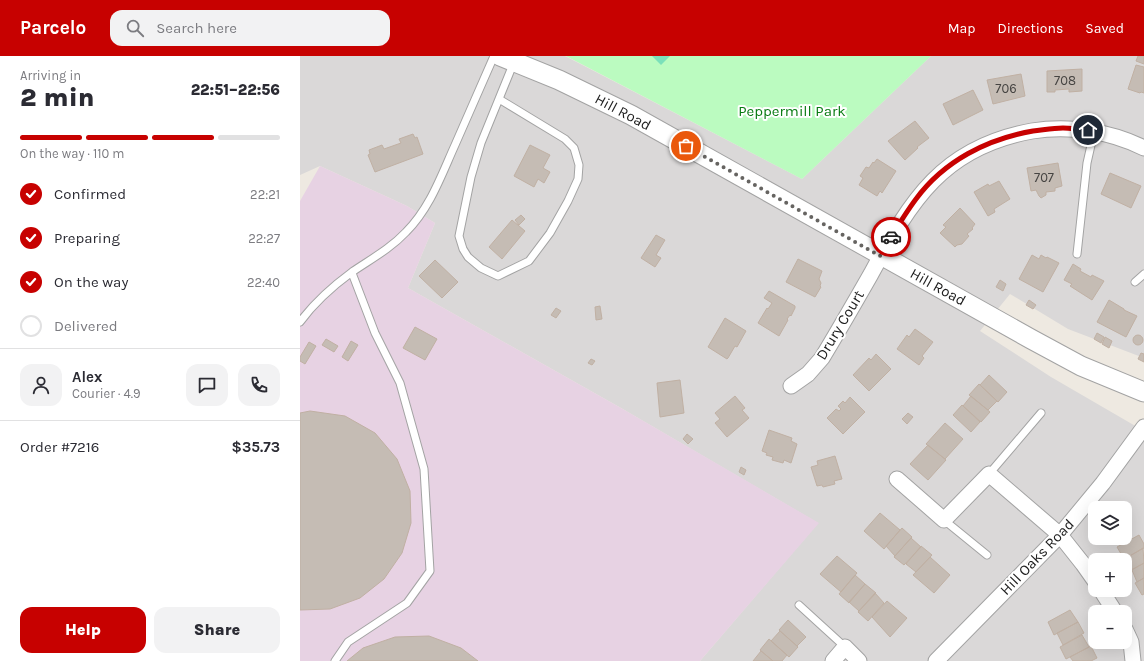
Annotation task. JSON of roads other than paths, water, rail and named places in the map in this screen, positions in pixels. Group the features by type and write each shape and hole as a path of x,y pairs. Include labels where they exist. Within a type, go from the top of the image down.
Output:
{"street":[{"name":"Hill Road","path":"507,59 585,92 631,115 880,256 1080,366 1144,392"},
{"name":"Drury Court","path":"791,386 808,374 822,358 905,215 928,185 952,164 975,149 1005,137 1040,130 1062,128 1118,137 1144,148"},
{"name":"Hill Oaks Road","path":"936,661 1060,535 1103,483 1144,427"},
{"path":"896,479 944,520 989,474 1060,535 1088,571"},
{"path":"833,661 845,648 859,661"},
{"path":"1132,649 1133,661"}],"lane":[{"path":"300,322 317,301 352,272 378,256 406,232 427,205 494,56"},
{"path":"499,99 565,139 574,148 578,165 578,179 568,201 550,233 529,261 498,276 481,268 468,257 463,249 459,236 471,177 481,143 499,99 507,59"},
{"path":"1077,254 1087,163 1094,132"},
{"path":"335,661 348,642 407,603 430,571 424,469 400,383 376,333 352,272"},
{"path":"1135,282 1144,274"},
{"path":"989,474 1041,413"},
{"path":"944,520 987,555"},
{"path":"799,605 845,648"}],"park label":[{"name":"Peppermill Park","path":"792,111"}]}
